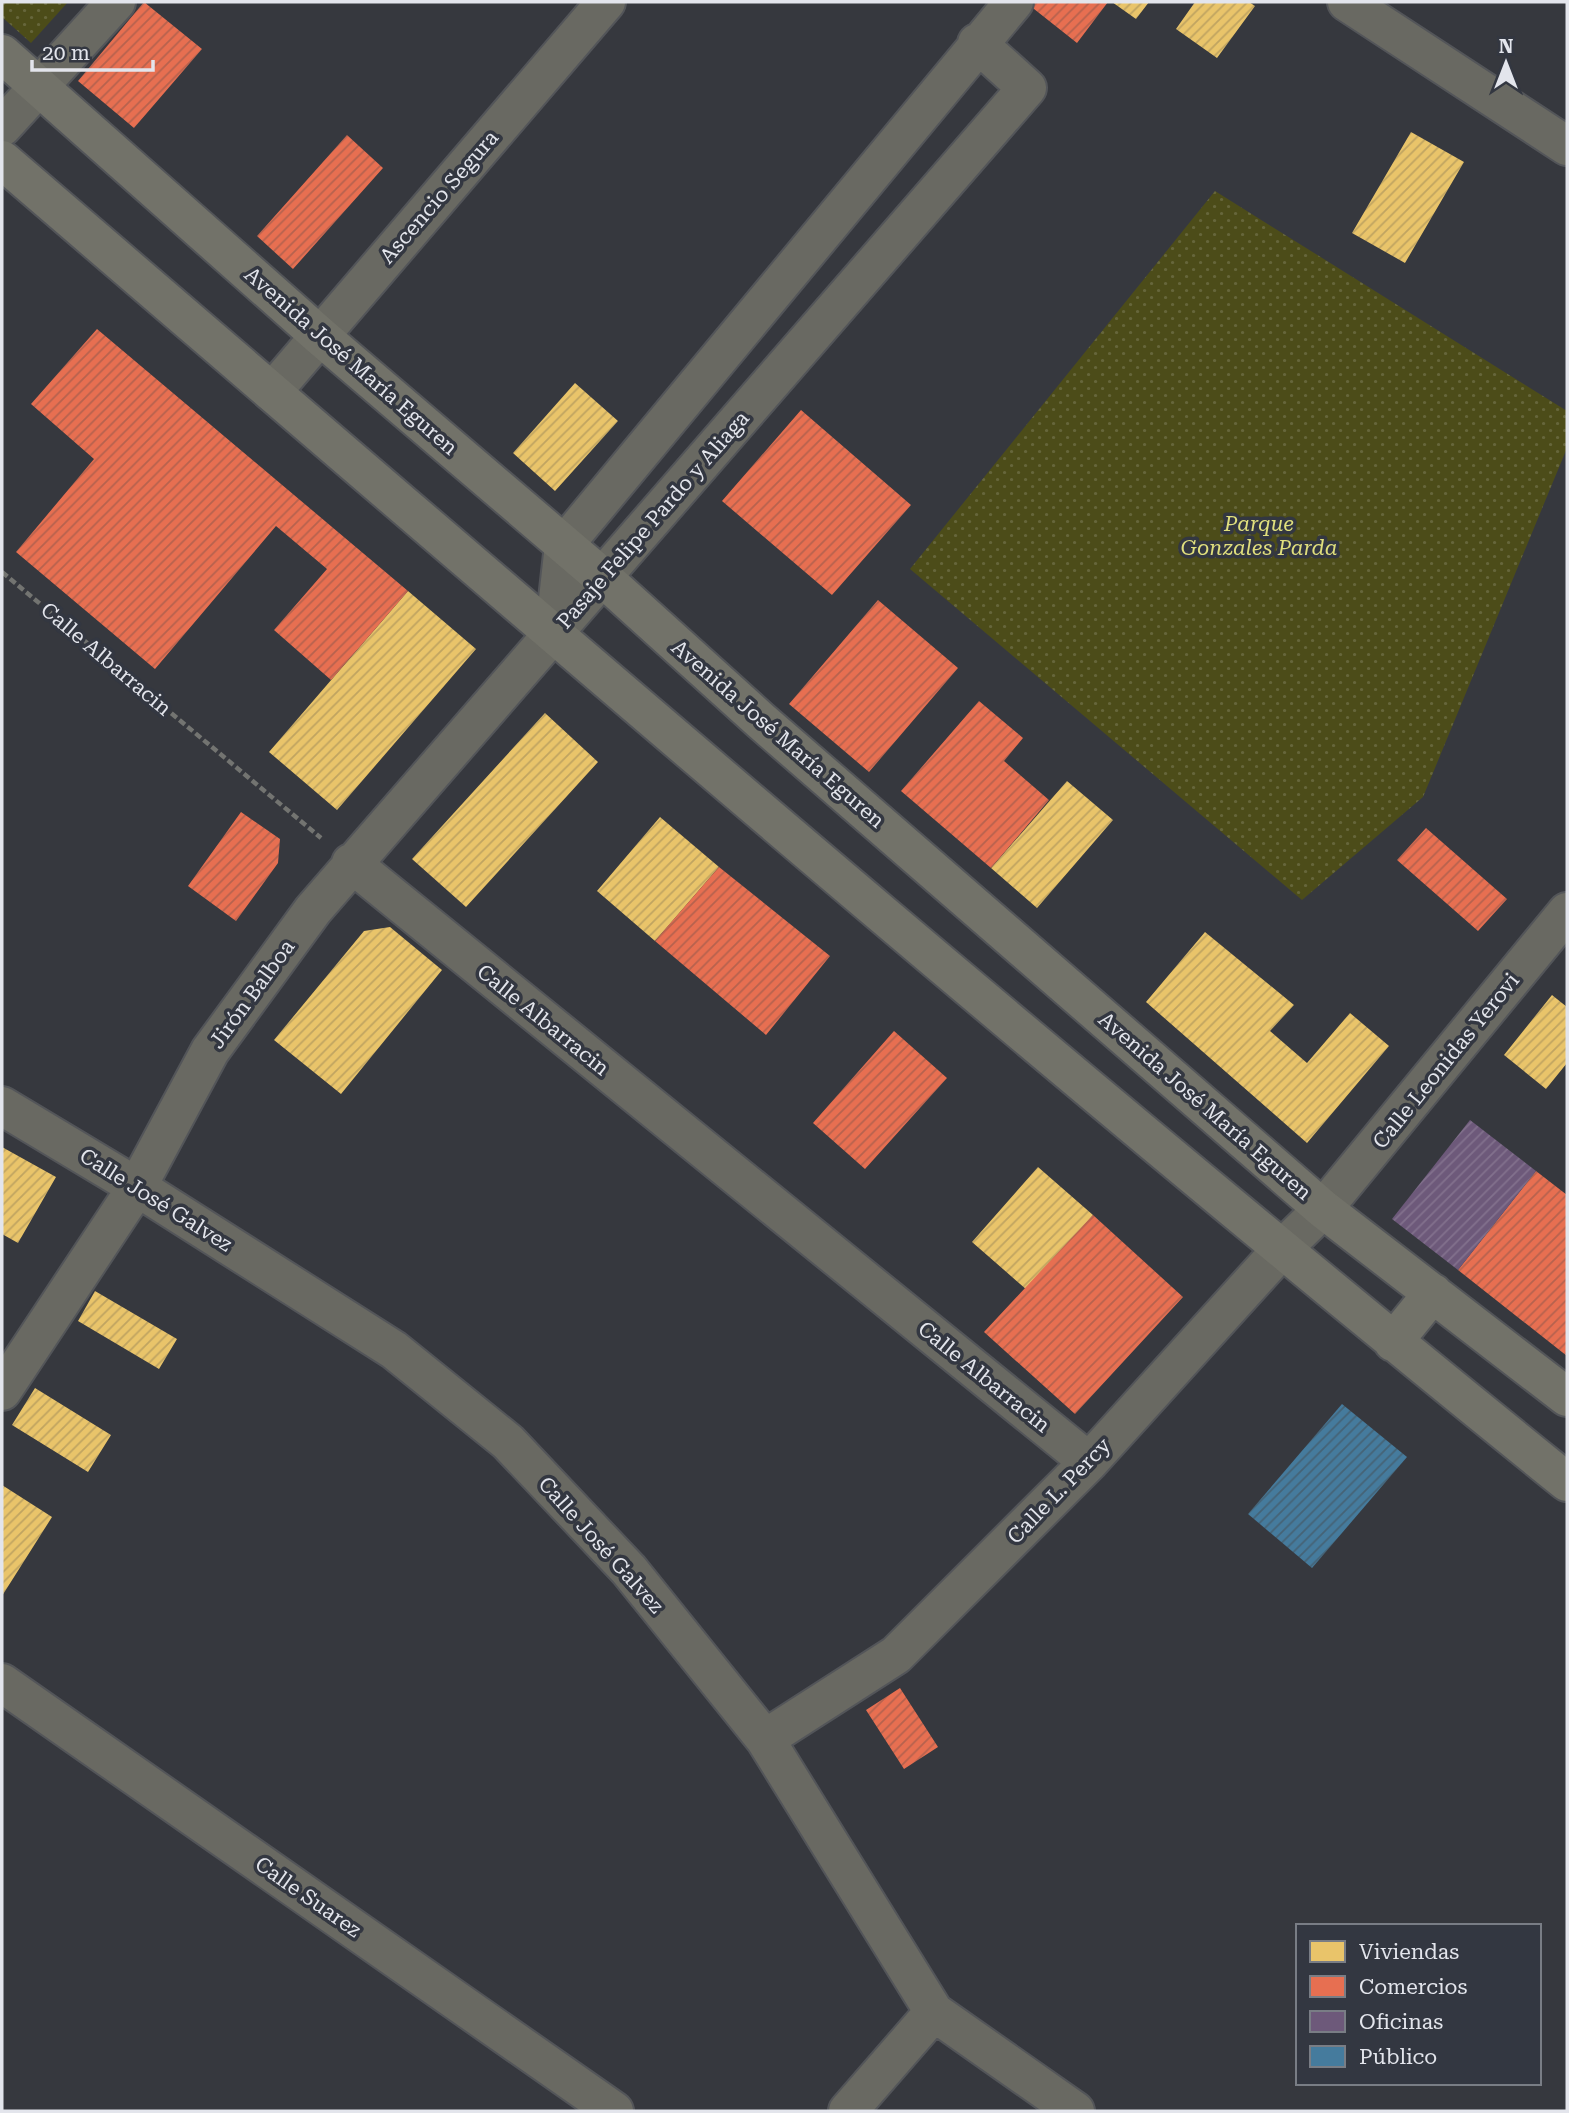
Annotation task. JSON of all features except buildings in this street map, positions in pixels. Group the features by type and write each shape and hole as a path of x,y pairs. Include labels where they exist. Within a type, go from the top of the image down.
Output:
{"main road":[{"name":"Avenida José María Eguren","path":"2,54 320,336 602,577 760,720 1323,1209 1567,1397"},
{"path":"2,160 554,635 1280,1250 1567,1482"},
{"path":"1394,1342 1433,1293"}],"street":[{"path":"2,127 116,2"},
{"name":"Ascencio Segura","path":"272,392 606,2"},
{"path":"564,545 977,43 1014,2"},
{"path":"1347,2 1567,146"},
{"name":"Pasaje Felipe Pardo y Aliaga","path":"554,635 1027,88 977,43"},
{"name":"Pasaje Felipe Pardo y Aliaga","path":"554,635 564,545"},
{"name":"Jirón Balboa","path":"2,1391 137,1186 210,1051 351,863 554,635"},
{"name":"Calle Albarracin","path":"351,863 1089,1462"},
{"name":"Calle Leonidas Yerovi","path":"1323,1209 1567,912"},
{"name":"Calle José Galvez","path":"2,1106 137,1186 394,1350 508,1443 629,1570 765,1739 934,2012 1075,2111"},
{"name":"Calle L. Percy","path":"765,1739 896,1655 1089,1462 1280,1250 1323,1209"},
{"name":"Calle Suarez","path":"2,1684 614,2111"},
{"path":"848,2111 934,2012"}],"path":[{"name":"Calle Albarracin","path":"2,572 351,863"}],"green space":[{"path":"2,2 68,2 31,43 2,17"},
{"name":"Parque Gonzales Parda","path":"1215,191 1567,411 1567,448 1423,797 1302,900 910,569"}]}
